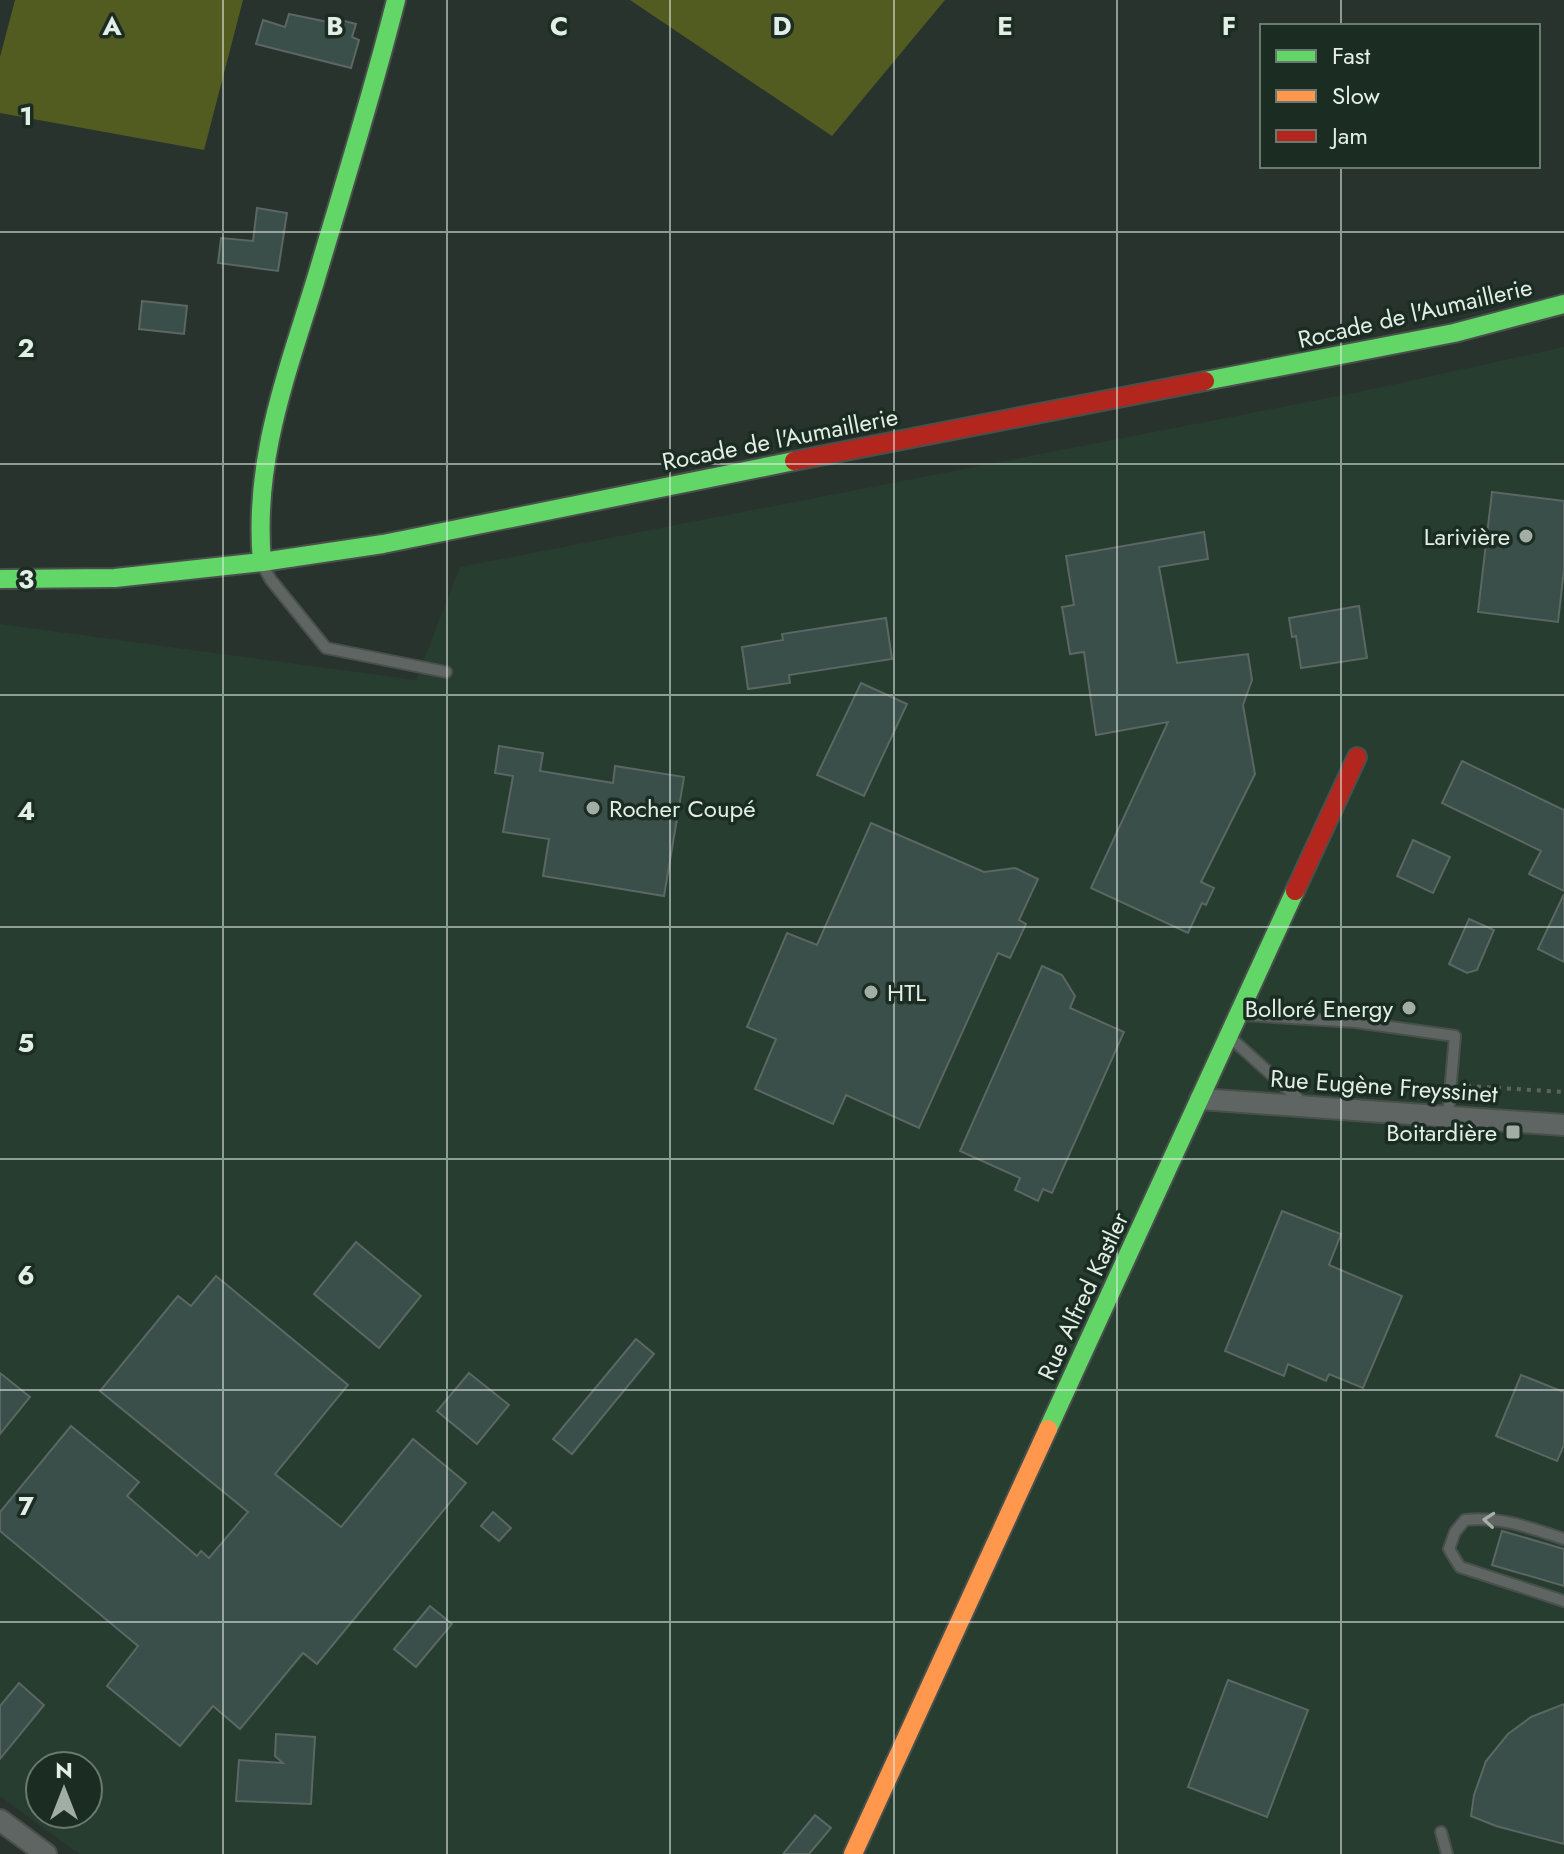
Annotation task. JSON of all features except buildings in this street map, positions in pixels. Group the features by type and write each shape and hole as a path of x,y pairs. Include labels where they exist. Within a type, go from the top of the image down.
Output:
{"street":[{"path":"262,562 258,537 260,491 271,431 375,86 396,0"},
{"name":"Rocade de l'Aumaillerie","path":"0,579 115,578 262,562 383,544 633,492 1454,333 1564,304"},
{"name":"Rue Alfred Kastler","path":"853,1854 1357,757"},
{"name":"Rue Eugène Freyssinet","path":"1200,1099 1564,1125"},
{"path":"0,1820 46,1854"}],"lane":[{"path":"262,562 271,580 326,648 446,672"},
{"path":"1239,1014 1355,1022 1455,1036 1448,1116"},
{"path":"1230,1037 1306,1105"},
{"path":"1564,1539 1515,1523 1483,1518 1465,1520 1455,1532 1449,1549 1460,1567 1564,1601"},
{"path":"1441,1832 1447,1854"}],"path":[{"path":"1451,1085 1564,1092"}],"shaded area":[{"path":"1564,347 1564,1854 79,1854 46,1830 104,1830 104,1750 24,1750 24,1814 0,1796 0,624 416,680 460,567 1359,392"}],"green space":[{"path":"15,0 243,0 204,150 0,113 0,57"},
{"path":"630,0 945,0 832,136"}],"traffic: fast":[{"path":"262,562 262,489 274,420 396,0"},
{"path":"1205,381 1454,333 1564,304"},
{"path":"0,579 115,578 262,562 383,544 794,461"},
{"path":"1048,1429 1295,891"}],"traffic: slow":[{"path":"853,1854 1048,1429"}],"traffic: jam":[{"path":"794,461 1205,381"},
{"path":"1295,891 1357,757"}],"place":[{"name":"Larivière","path":"1526,536"},
{"name":"Rocher Coupé","path":"593,808"},
{"name":"HTL","path":"871,992"},
{"name":"Bolloré Energy","path":"1409,1008"},
{"name":"Boitardière","path":"1513,1132"}]}
